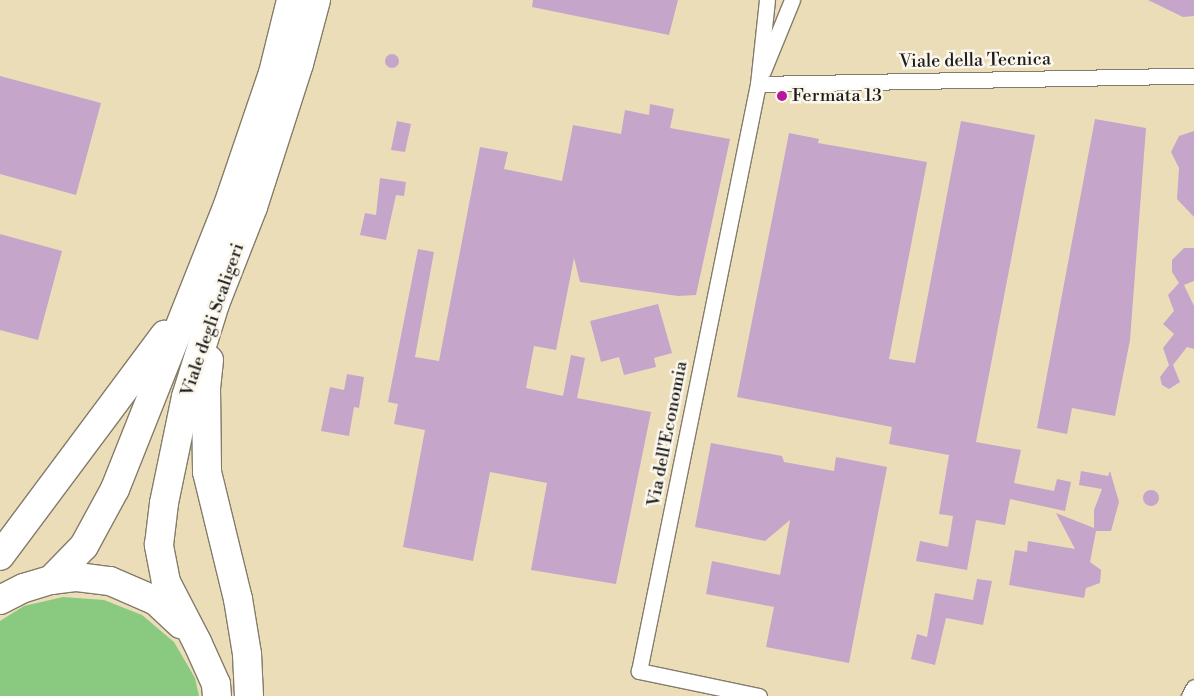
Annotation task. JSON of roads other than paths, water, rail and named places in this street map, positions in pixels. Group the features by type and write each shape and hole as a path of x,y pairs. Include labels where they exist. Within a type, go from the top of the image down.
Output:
{"highway":[{"name":"Viale degli Scaligeri","path":"217,696 216,684 166,582 159,545 174,448 202,302 228,204 270,82 291,0"},
{"name":"Viale degli Scaligeri","path":"51,580 84,546 115,488 202,302 256,198 299,64 316,0"},
{"path":"0,556 202,302"},
{"path":"202,302 207,472 238,599 247,654 249,696"},
{"name":"Viale degli Scaligeri","path":"0,600 24,588 51,580 76,578 110,581 136,590 168,610 197,642"}],"street":[{"name":"Via dell'Economia","path":"759,696 639,671 758,84 767,0"},
{"name":"Via dell'Economia","path":"758,84 792,0"},
{"name":"Viale della Tecnica","path":"758,84 1194,76"},
{"path":"1189,696 1194,687"}],"place":[{"name":"Fermata 13","path":"782,96"}]}
